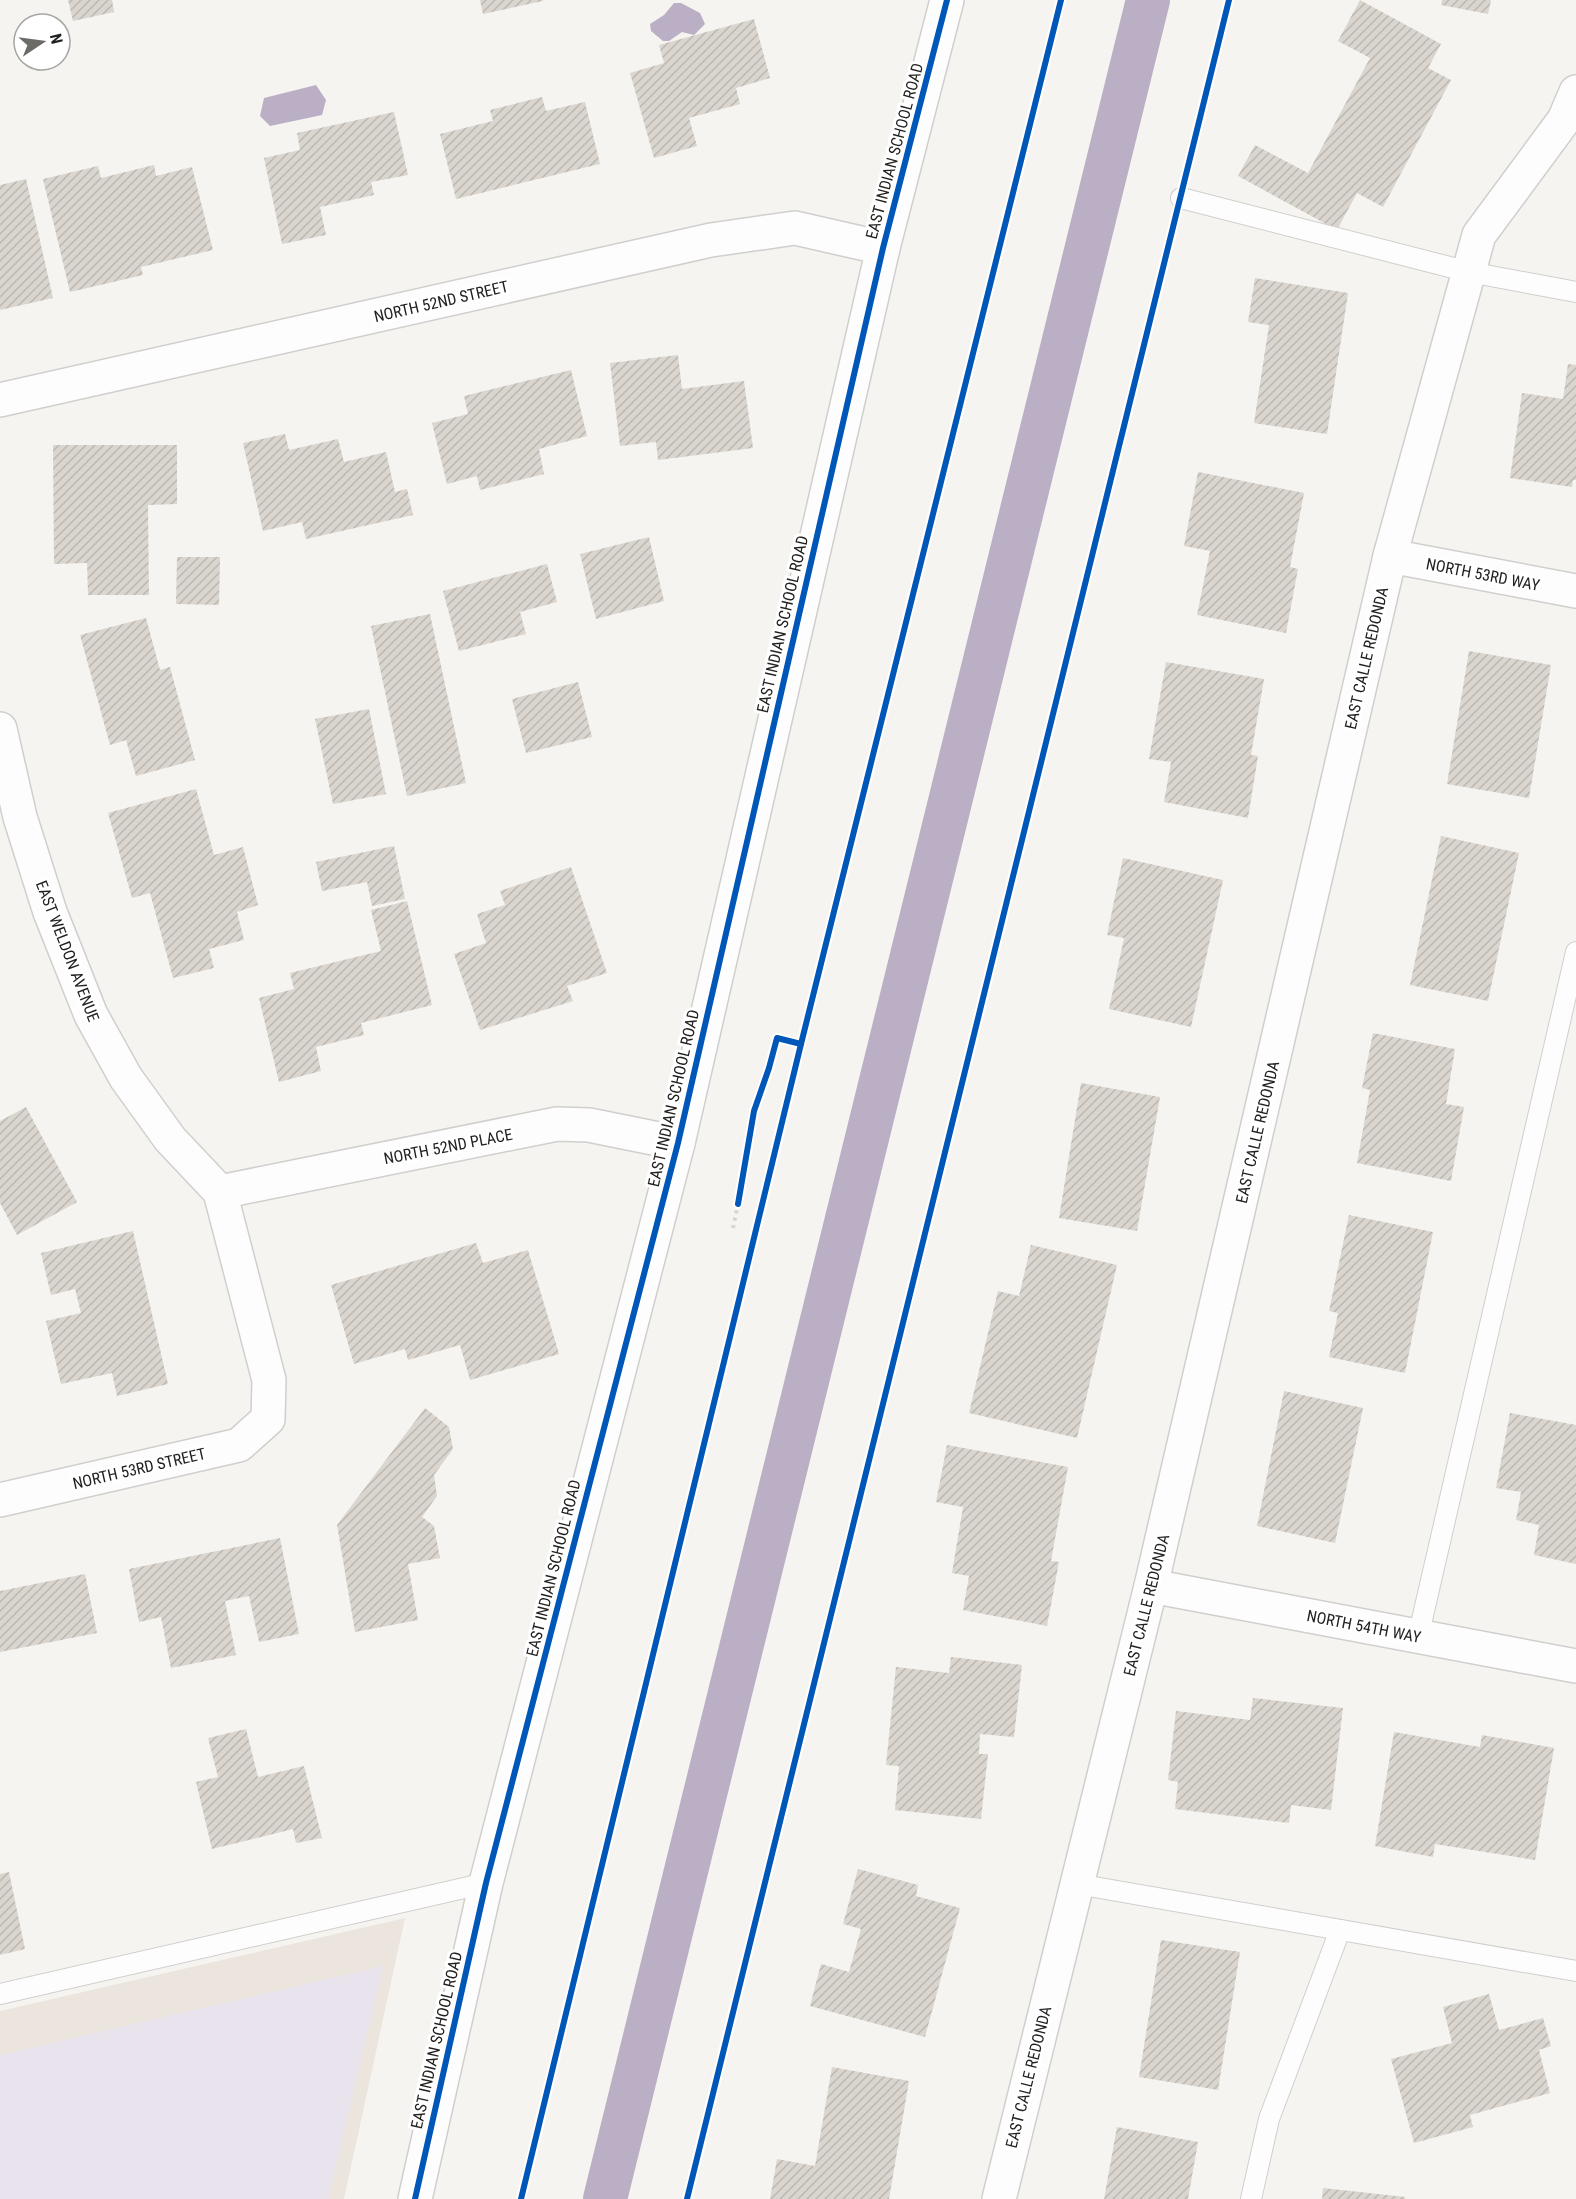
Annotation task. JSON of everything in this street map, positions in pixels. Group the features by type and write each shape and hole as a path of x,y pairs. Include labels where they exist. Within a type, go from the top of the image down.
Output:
{"street":[{"name":"EAST INDIAN SCHOOL ROAD","path":"415,2199 486,1883 678,1143 883,249 947,0"},
{"name":"EAST CALLE REDONDA","path":"999,2199 1151,1586 1390,556 1479,235 1564,120 1576,92"},
{"name":"NORTH 52ND STREET","path":"0,400 711,240 795,228 883,249"},
{"name":"NORTH 53RD WAY","path":"1390,556 1576,591"},
{"name":"EAST WELDON AVENUE","path":"0,729 20,817 50,912 91,1015 126,1078 170,1139 220,1192 269,1380 268,1419"},
{"name":"NORTH 52ND PLACE","path":"220,1192 557,1124 590,1125 678,1143"},
{"name":"NORTH 53RD STREET","path":"0,1500 239,1445 268,1419"},
{"name":"NORTH 54TH WAY","path":"1151,1586 1576,1666"}],"lane":[{"path":"1181,198 1469,272 1576,292"},
{"path":"1418,1637 1576,952"},
{"path":"0,1994 486,1883"},
{"path":"1077,1884 1576,1971"},
{"path":"1251,2199 1269,2119 1340,1930"}],"path":[{"path":"732,1239 738,1201"}],"shaded area":[{"path":"674,3 681,3 700,13 705,24 694,35 682,32 669,41 663,41 651,31 650,24 664,15"},
{"path":"316,85 326,100 322,115 270,126 260,116 264,98"},
{"path":"405,1918 344,2199 0,2199 0,2011"},
{"path":"383,1966 328,2199 0,2199 0,2055"}],"building":[{"path":"68,0 112,0 114,12 73,21"},
{"path":"480,0 543,0 543,1 483,14"},
{"path":"1360,0 1441,44 1428,68 1451,80 1383,207 1357,193 1337,230 1238,176 1255,145 1308,173 1370,58 1338,41"},
{"path":"1442,0 1491,0 1488,14 1441,5"},
{"path":"754,19 770,78 736,88 740,104 689,118 697,146 654,158 630,73 664,63 659,45"},
{"path":"542,97 546,111 585,102 600,164 456,199 440,134 493,121 490,110"},
{"path":"394,112 408,175 371,182 374,195 320,207 326,235 282,244 264,158 300,150 297,133"},
{"path":"154,165 156,176 192,167 213,250 141,267 143,275 70,292 43,179 98,166 101,178"},
{"path":"26,179 53,298 0,310 0,185"},
{"path":"1255,278 1348,293 1327,434 1254,423 1269,325 1248,322"},
{"path":"678,355 682,389 744,381 753,448 658,460 656,442 620,446 610,363"},
{"path":"1568,364 1576,365 1576,480 1573,480 1572,487 1510,478 1522,393 1563,399"},
{"path":"571,370 587,436 539,449 544,474 480,490 477,476 447,484 432,423 468,414 464,396"},
{"path":"285,434 289,450 338,439 344,462 386,452 395,492 407,489 413,515 306,539 302,522 263,531 243,443"},
{"path":"53,445 177,445 177,504 148,505 149,595 88,595 87,563 54,564"},
{"path":"1198,472 1304,493 1290,567 1298,569 1286,633 1197,615 1210,551 1184,546"},
{"path":"649,537 664,601 596,619 580,554"},
{"path":"177,557 220,557 219,605 176,604"},
{"path":"547,564 557,602 520,612 526,634 459,651 443,591"},
{"path":"430,614 466,783 407,796 371,626"},
{"path":"146,618 160,670 170,667 195,760 136,776 126,740 110,745 80,635"},
{"path":"1469,651 1551,665 1529,798 1447,784"},
{"path":"1166,662 1264,679 1251,755 1258,756 1248,818 1164,802 1171,762 1149,759"},
{"path":"578,682 592,737 526,753 512,699"},
{"path":"369,709 386,794 333,804 315,719"},
{"path":"196,789 214,855 243,847 258,905 237,912 244,940 209,949 214,968 173,978 150,893 132,898 108,813"},
{"path":"1441,836 1519,853 1488,1001 1410,985"},
{"path":"394,846 405,899 372,906 367,882 322,891 316,862"},
{"path":"1123,858 1223,880 1191,1027 1109,1009 1124,938 1107,935"},
{"path":"571,867 607,973 567,986 573,1001 480,1030 454,954 486,943 477,914 505,905 500,891"},
{"path":"407,901 432,1005 361,1023 364,1035 316,1047 321,1071 279,1082 259,998 294,989 290,973 381,951 371,910"},
{"path":"1373,1033 1455,1049 1446,1104 1464,1107 1451,1181 1357,1163 1370,1090 1362,1088"},
{"path":"1081,1083 1160,1097 1137,1231 1059,1218"},
{"path":"26,1107 77,1202 17,1235 0,1203 0,1121"},
{"path":"1349,1215 1433,1232 1405,1373 1329,1357 1338,1313 1329,1311"},
{"path":"133,1231 168,1384 117,1396 112,1373 61,1384 46,1321 81,1313 75,1289 51,1295 41,1253"},
{"path":"476,1243 483,1263 528,1250 559,1354 470,1380 460,1345 408,1360 405,1349 354,1364 331,1285"},
{"path":"1031,1245 1117,1265 1077,1438 969,1413 998,1291 1019,1296"},
{"path":"1284,1391 1363,1408 1335,1543 1257,1526"},
{"path":"425,1408 449,1427 453,1449 434,1475 437,1496 422,1517 434,1526 440,1558 408,1564 418,1620 355,1632 337,1525"},
{"path":"1510,1413 1576,1425 1576,1564 1534,1555 1539,1525 1516,1520 1521,1492 1496,1488"},
{"path":"947,1445 1068,1467 1051,1561 1059,1562 1047,1626 963,1610 969,1576 952,1573 963,1507 936,1502"},
{"path":"280,1538 299,1634 259,1642 249,1596 225,1601 236,1655 171,1668 161,1617 139,1622 129,1569"},
{"path":"85,1574 97,1633 0,1652 0,1591"},
{"path":"951,1657 1022,1665 1014,1737 980,1734 979,1754 988,1754 981,1819 895,1810 899,1766 886,1765 896,1667 949,1673"},
{"path":"1253,1698 1343,1708 1331,1810 1291,1805 1289,1823 1175,1809 1178,1782 1168,1780 1176,1711 1250,1720"},
{"path":"246,1729 258,1777 304,1766 322,1838 296,1843 293,1829 212,1849 196,1782 218,1777 208,1738"},
{"path":"1394,1732 1480,1747 1482,1735 1554,1748 1535,1860 1435,1844 1433,1857 1375,1846"},
{"path":"858,1869 918,1885 916,1896 960,1908 925,2037 810,2006 821,1964 849,1972 861,1929 843,1924"},
{"path":"9,1872 25,1949 0,1955 0,1874"},
{"path":"1161,1940 1240,1952 1218,2090 1139,2077"},
{"path":"1489,1994 1499,2030 1543,2018 1551,2046 1539,2050 1550,2093 1470,2115 1473,2127 1414,2143 1391,2059 1452,2043 1443,2007"},
{"path":"832,2067 909,2081 889,2199 770,2199 777,2159 815,2166"},
{"path":"1117,2127 1198,2142 1188,2199 1104,2199"},
{"path":"1323,2188 1405,2197 1405,2199 1322,2199"}],"waterway":[{"path":"605,2199 1148,0"}],"cycle path":[{"path":"415,2199 486,1883 678,1143 883,248 947,0"},
{"path":"521,2199 801,1044 1061,0"},
{"path":"687,2199 1229,0"},
{"path":"738,1204 754,1111 777,1038 801,1044"}]}
